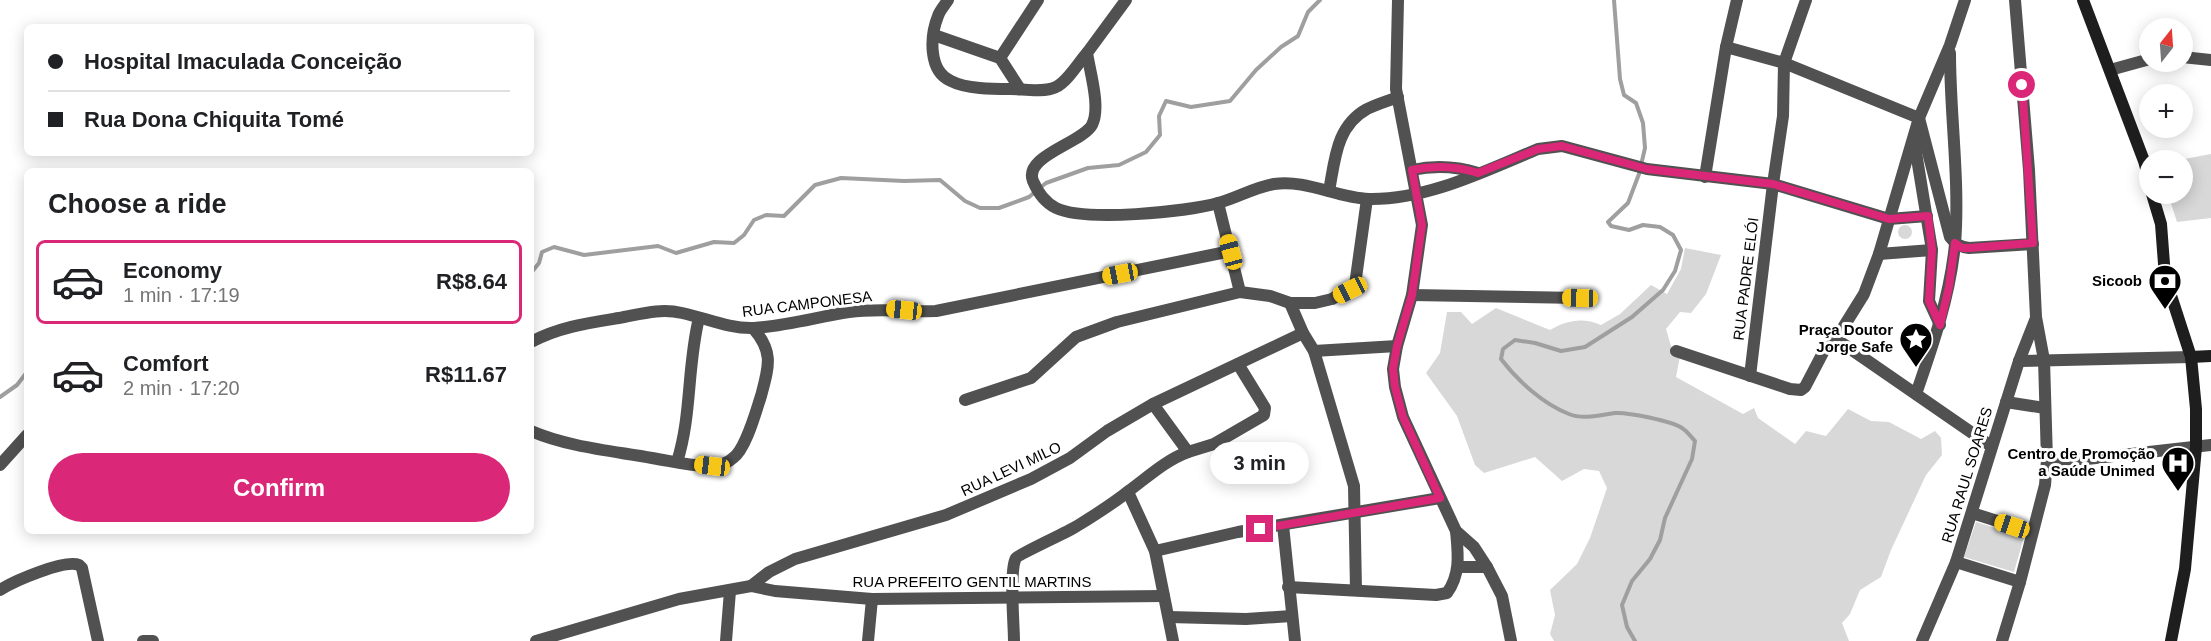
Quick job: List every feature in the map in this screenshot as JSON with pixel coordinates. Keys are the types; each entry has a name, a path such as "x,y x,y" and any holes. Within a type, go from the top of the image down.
{"main road":[{"path":"2083,0 2140,150"},
{"path":"2155,204 2161,224 2165,277 2191,357 2196,409 2196,447 2185,569 2171,641"},
{"path":"2191,357 2211,357"}],"street":[{"path":"948,0 938,15 934,35 933,54 938,72 951,82 987,88 1020,89 1056,87 1087,53 1126,0"},
{"path":"1000,58 1038,0"},
{"path":"1398,0 1398,96 1422,225 1412,295 1397,346 1393,369 1395,387 1403,417 1456,531 1474,547 1502,596 1511,641"},
{"path":"1705,177 1726,47 1737,0"},
{"name":"RUA PADRE ELÓI","path":"1750,376 1783,116 1784,63 1806,0"},
{"path":"1676,351 1790,389 1801,390 1805,387 1827,345 1836,339 1864,294 1879,254 1919,118 1950,45 1965,0"},
{"path":"2001,641 2020,582 2045,485 2047,460 2044,360 2036,317 2030,170 2015,0"},
{"path":"934,35 1000,58 1020,89"},
{"path":"1916,394 1940,325 1949,287 1955,243 1950,45"},
{"path":"1726,47 1784,63 1919,118 1950,237 1955,243 1962,248 2033,243"},
{"path":"1087,53 1095,100 1095,117 1085,133 1037,163 1032,178 1040,195 1058,209 1085,215 1179,210 1218,203 1274,184 1292,184 1367,199 1417,193 1478,173 1538,149 1562,146 1647,169 1773,184 1889,219 1928,216"},
{"path":"2193,58 2211,60"},
{"path":"2110,69 2139,62"},
{"path":"1329,191 1338,145 1344,130 1367,109 1398,96"},
{"path":"1913,138 1932,250 1929,301 1940,325"},
{"path":"1412,170 1429,166 1463,168 1478,173"},
{"path":"965,400 1031,378 1064,346 1089,331 1177,305 1240,292 1270,296 1290,303 1315,303 1332,299 1355,285 1367,199"},
{"path":"1218,203 1240,292"},
{"path":"1879,254 1932,250"},
{"name":"RUA CAMPONESA","path":"534,341 568,326 649,311 664,310 738,328 782,325 850,312 892,309 936,312 1231,252"},
{"path":"1412,295 1580,298"},
{"path":"1290,303 1314,351 1354,486 1356,589"},
{"name":"RUA RAUL SOARES","path":"1922,641 1956,562 1991,446 2036,317"},
{"path":"677,462 686,428 692,349 699,318"},
{"path":"534,432 569,442 677,462 712,466 726,463 735,458 741,450 756,412 769,362 768,349 753,328"},
{"name":"RUA LEVI MILO","path":"751,586 769,572 795,559 946,515 1031,479 1070,458 1107,431 1154,404 1303,333"},
{"path":"1836,339 1991,446"},
{"path":"1314,351 1397,346"},
{"path":"2019,361 2191,357"},
{"path":"1014,641 1014,566 1016,559 1022,553 1079,525 1167,462 1188,452 1214,444 1264,415 1265,408 1238,364"},
{"path":"2006,402 2045,408"},
{"path":"1154,404 1188,452"},
{"path":"0,465 24,438"},
{"path":"2047,460 2087,459 2211,445"},
{"path":"1128,492 1155,550 1173,641"},
{"path":"1155,550 1355,511 1440,498"},
{"path":"1972,513 2032,532"},
{"path":"1283,525 1295,641"},
{"path":"1288,587 1436,595 1447,593 1455,583 1458,567 1456,531"},
{"path":"1956,562 2020,582"},
{"path":"0,590 20,580 70,563 79,565 82,568 98,641"},
{"path":"1458,567 1487,567"},
{"name":"RUA PREFEITO GENTIL MARTINS","path":"536,641 679,599 751,586 775,591 872,599 1164,596"},
{"path":"726,641 730,591"},
{"path":"868,641 872,599"},
{"path":"1170,617 1246,619 1291,615"},
{"path":"143,641 153,641"}],"shaded area":[{"path":"2211,154 2211,218 2177,222 2171,204 2193,204 2193,157"},
{"path":"1905,225 1910,227 1912,232 1910,237 1905,239 1900,237 1898,232 1900,227"},
{"path":"1685,248 1721,255 1706,294 1691,313 1680,312 1666,329 1673,353 1680,356 1676,377 1743,414 1754,408 1758,418 1795,444 1806,431 1826,436 1848,409 1871,421 1889,422 1921,439 1935,431 1941,438 1942,455 1926,475 1881,577 1860,590 1850,614 1842,623 1849,641 1554,641 1550,634 1555,615 1550,590 1577,564 1590,538 1607,488 1599,471 1584,469 1562,481 1535,457 1484,473 1475,465 1457,416 1426,373 1440,353 1447,312 1461,312 1472,324 1496,308 1550,330 1575,321 1588,321 1601,325 1620,314 1651,285 1667,294 1681,269"},
{"path":"1976,522 2024,537 2014,572 1964,557"}],"waterway":[{"path":"534,269 539,263 542,252 554,247 584,255 658,246 676,253 714,242 734,243 744,235 754,220 766,215 784,216 815,185 841,178 940,180 965,201 980,208 999,208 1029,197 1046,183 1088,168 1119,165 1146,152 1160,135 1159,116 1166,101 1191,107 1230,101 1256,70 1281,47 1298,36 1308,12 1320,0"},
{"path":"1614,0 1620,79 1624,95 1636,103 1643,123 1645,148 1639,174 1628,203 1608,222 1611,226 1629,230 1643,225 1660,227 1673,235 1681,250 1675,271 1663,290 1632,317 1585,347 1561,351 1515,340 1503,349 1501,359 1532,391 1559,410 1574,416 1621,413 1649,418 1677,425 1695,441 1692,459 1665,518 1660,540 1650,559 1632,581 1622,605 1627,627 1635,641"},
{"path":"0,397 17,385 24,376"}],"place":[{"name":"Sicoob","path":"2165,310"},
{"name":"Praça Doutor Jorge Safe","path":"1916,368"},
{"name":"Centro de Promoção a Saúde Unimed","path":"2178,492"}],"route":[{"path":"1260,529 1440,498 1403,417 1393,369 1397,346 1412,295 1422,225 1412,170 1429,166 1463,168 1478,173 1538,149 1562,146 1647,169 1773,184 1889,219 1928,216 1932,250 1929,301 1940,325 1949,287 1955,243 1962,248 1969,248 2033,243 2030,170 2022,85"}]}
